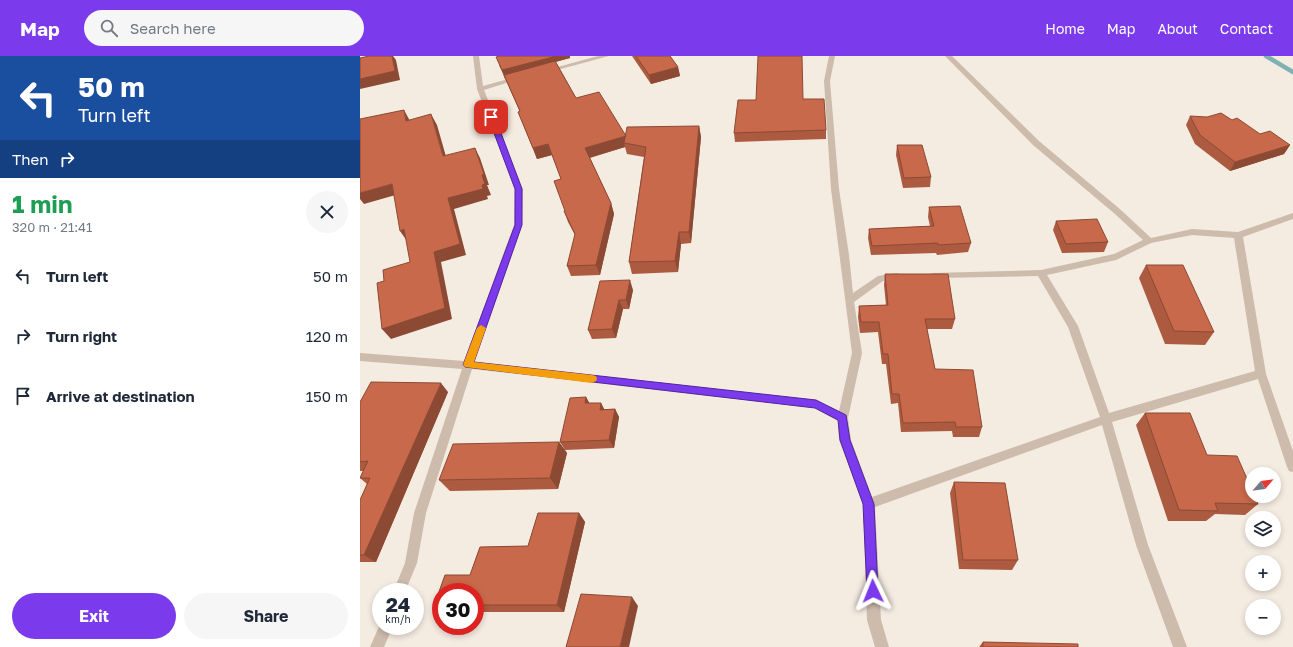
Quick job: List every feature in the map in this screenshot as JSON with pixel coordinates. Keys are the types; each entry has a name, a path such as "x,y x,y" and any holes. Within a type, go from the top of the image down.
{"street":[{"path":"403,583 411,564 420,513 468,365 518,225 519,189 480,88 476,56"},
{"path":"539,73 606,56"},
{"path":"832,56 827,81 835,189 849,301 858,353 843,418 845,440 869,504 874,620 882,647"},
{"path":"948,56 1036,143 1118,212 1149,241"},
{"path":"480,88 525,77"},
{"path":"922,275 1041,273 1116,257 1149,241 1192,232 1238,236 1293,216"},
{"path":"1238,236 1261,374 1293,467"},
{"path":"1041,273 1073,326 1106,419 1142,545 1180,647"},
{"path":"849,301 881,278 907,275"},
{"path":"360,357 468,365 816,404 843,418"},
{"path":"869,504 1106,419 1261,374"},
{"path":"377,647 382,635"}],"building":[{"path":"369,56 392,56 395,71 360,79 360,58"},
{"path":"636,56 670,56 678,67 649,75"},
{"path":"758,56 802,56 803,99 824,99 826,130 734,133 738,100 756,100"},
{"path":"496,57 553,57 502,70"},
{"path":"555,61 576,98 599,92 626,136 585,148 611,203 596,265 567,266 575,234 564,211 554,181 561,179 548,144 533,148 518,112 520,111 504,75"},
{"path":"404,110 406,121 431,114 443,156 475,148 484,174 482,175 485,184 482,185 483,189 448,198 460,244 434,252 445,308 382,329 377,283 384,281 383,270 410,262 404,229 400,231 392,184 360,193 360,119"},
{"path":"1221,113 1232,120 1237,118 1260,134 1270,131 1290,145 1235,162 1200,135 1190,116 1207,117"},
{"path":"699,126 689,232 679,232 675,261 629,262 646,147 624,143 627,127"},
{"path":"897,145 922,145 931,177 904,178"},
{"path":"960,206 971,243 872,246 869,229 934,226 929,207"},
{"path":"1097,219 1108,242 1066,244 1056,221"},
{"path":"1146,265 1183,265 1214,332 1174,331"},
{"path":"885,274 948,274 955,319 925,319 935,369 973,370 982,427 956,427 955,422 903,423 899,394 892,394 888,354 883,354 879,322 861,322 859,306 888,305"},
{"path":"630,280 626,300 619,300 612,329 588,330 600,281"},
{"path":"371,382 441,383 364,555 360,555 360,500 370,478 360,478 368,461 360,462 360,402"},
{"path":"586,397 585,403 601,403 600,410 615,409 609,440 560,442 570,398"},
{"path":"1145,413 1190,413 1207,455 1237,456 1245,474 1245,503 1258,504 1215,503 1218,511 1179,510"},
{"path":"559,442 550,478 439,480 453,444"},
{"path":"954,482 1005,483 1018,560 963,560"},
{"path":"538,513 579,513 557,605 484,605 484,583 442,583 445,575 470,575 480,547 528,546"},
{"path":"581,594 632,597 620,647 566,647"},
{"path":"983,642 1078,644 1078,647 983,647"}],"waterway":[{"path":"1266,56 1293,72"}],"slow traffic":[{"path":"481,328 468,365 592,379"}],"route":[{"path":"491,117 519,189 518,225 468,365 816,404 843,418 845,440 869,504 873,591"}]}
